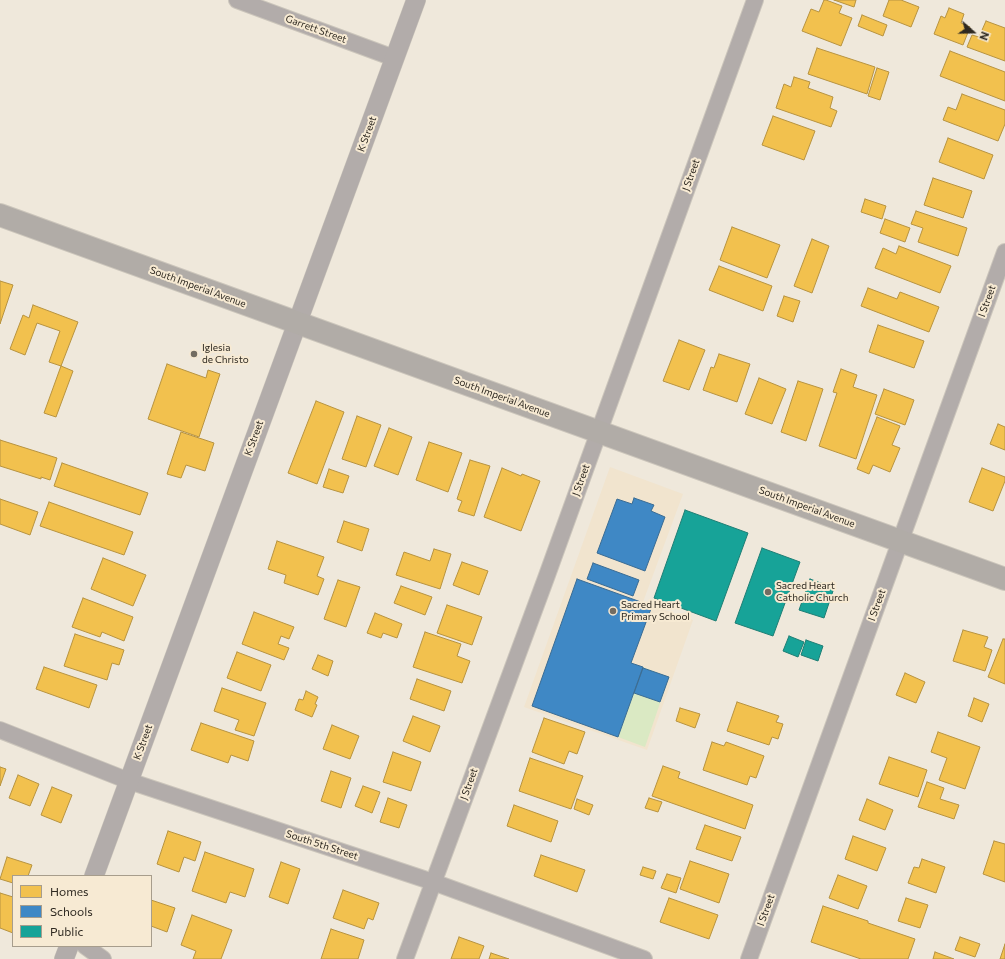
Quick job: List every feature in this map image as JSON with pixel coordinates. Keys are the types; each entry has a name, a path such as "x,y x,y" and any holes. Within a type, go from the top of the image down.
{"main road":[{"name":"South Imperial Avenue","path":"0,215 1005,579"}],"street":[{"name":"Garrett Street","path":"237,0 394,58"},
{"name":"K Street","path":"94,875 416,0"},
{"name":"J Street","path":"405,959 544,585 755,0"},
{"name":"I Street","path":"749,959 1005,252"},
{"name":"South 5th Street","path":"0,730 129,781 433,882 644,959"},
{"path":"64,959 68,947"},
{"path":"86,947 103,959"}],"shaded area":[{"name":"Sacred Heart Primary School","path":"610,467 683,494 643,602 693,620 647,750 524,707"}],"green space":[{"path":"643,667 669,677 645,747 618,737"}],"building: Homes":[{"path":"824,0 842,6 839,13 852,18 841,46 802,31 811,9 819,12"},
{"path":"834,0 856,0 854,7"},
{"path":"889,0 901,0 919,7 911,27 883,16"},
{"path":"949,8 964,14 961,23 970,27 963,45 934,34 941,16 945,18"},
{"path":"862,15 887,25 883,36 858,26"},
{"path":"986,21 1005,28 1005,61 967,47 972,35 979,37"},
{"path":"817,48 875,67 867,94 808,74"},
{"path":"950,51 1005,72 1005,101 940,76"},
{"path":"877,68 889,72 880,100 868,96"},
{"path":"794,77 810,82 808,88 833,97 830,108 837,111 831,127 776,108 784,84 791,87"},
{"path":"962,94 1005,110 1005,124 998,141 943,120 948,107 956,110"},
{"path":"773,116 815,131 804,160 762,145"},
{"path":"948,138 993,155 984,179 939,162"},
{"path":"933,178 972,191 963,218 924,205"},
{"path":"865,199 886,206 882,219 861,212"},
{"path":"916,211 967,228 958,256 918,242 923,228 911,224"},
{"path":"885,219 910,228 905,242 880,233"},
{"path":"732,227 780,245 767,278 720,260"},
{"path":"812,239 829,246 812,293 794,286"},
{"path":"899,246 951,266 940,293 875,268 883,248 896,254"},
{"path":"719,266 772,286 763,311 709,290"},
{"path":"0,281 13,285 0,324"},
{"path":"868,288 897,299 900,292 939,307 929,332 861,306"},
{"path":"784,296 800,301 793,322 777,316"},
{"path":"33,305 78,322 61,366 49,362 60,331 37,323 25,355 10,349 23,315 29,318"},
{"path":"878,325 924,341 914,368 869,352"},
{"path":"679,340 705,350 689,390 663,381"},
{"path":"719,354 750,364 737,402 703,390 711,367 714,368"},
{"path":"167,364 206,378 208,370 220,374 199,437 148,419"},
{"path":"61,366 73,371 56,417 44,413"},
{"path":"841,369 857,375 853,387 877,395 856,459 819,446 837,393 833,392"},
{"path":"759,378 786,389 772,424 745,414"},
{"path":"798,381 823,389 806,441 781,432"},
{"path":"884,389 914,400 905,425 875,414"},
{"path":"316,401 344,412 317,484 288,473"},
{"path":"357,416 381,425 366,467 342,459"},
{"path":"877,417 900,426 892,445 900,448 890,472 873,465 869,474 857,469"},
{"path":"998,424 1005,427 1005,450 990,444"},
{"path":"389,428 412,437 398,475 374,466"},
{"path":"181,432 214,443 205,471 186,465 181,478 167,474"},
{"path":"0,440 57,458 50,480 41,477 41,479 0,466"},
{"path":"429,442 462,453 448,492 416,480"},
{"path":"470,460 490,466 474,516 458,511 462,501 457,499"},
{"path":"62,463 148,493 140,515 54,486"},
{"path":"502,468 521,476 522,474 540,481 521,531 484,517"},
{"path":"982,468 1005,477 1005,481 993,511 969,502"},
{"path":"329,469 349,476 343,493 323,487"},
{"path":"0,499 38,512 30,535 0,524"},
{"path":"49,502 133,532 124,555 40,526"},
{"path":"344,521 369,529 362,551 337,542"},
{"path":"277,541 324,557 317,576 324,579 318,595 284,583 286,575 268,569"},
{"path":"434,549 451,554 440,589 396,575 404,552 430,561"},
{"path":"103,558 146,575 133,606 91,589"},
{"path":"462,562 488,571 479,595 453,585"},
{"path":"338,580 360,587 346,627 324,619"},
{"path":"401,586 432,597 425,615 394,603"},
{"path":"83,598 133,617 124,641 102,632 100,637 72,627"},
{"path":"447,605 482,617 472,645 437,633"},
{"path":"254,612 294,627 289,639 281,636 278,644 289,648 284,660 242,644"},
{"path":"375,613 402,624 397,638 383,633 381,638 367,633"},
{"path":"963,630 988,637 984,647 992,650 985,671 953,661"},
{"path":"425,632 461,644 457,656 470,661 462,683 413,667"},
{"path":"75,634 124,650 119,665 112,663 107,680 64,666"},
{"path":"1003,639 1005,639 1005,684 988,677"},
{"path":"237,652 271,665 261,691 227,678"},
{"path":"318,655 333,661 328,676 312,669"},
{"path":"44,667 97,685 89,708 36,689"},
{"path":"905,673 925,682 916,703 896,695"},
{"path":"417,679 451,691 444,711 410,699"},
{"path":"222,688 266,703 254,736 235,730 239,720 214,711"},
{"path":"306,691 318,697 315,704 317,705 312,717 295,710 299,699 303,700"},
{"path":"974,698 989,704 982,722 968,716"},
{"path":"737,702 779,716 776,722 783,724 778,739 772,737 769,745 727,731"},
{"path":"680,708 700,714 695,728 676,721"},
{"path":"413,716 440,726 430,752 403,741"},
{"path":"544,718 585,732 577,754 569,751 564,764 532,752"},
{"path":"201,723 254,741 248,761 231,755 228,763 191,750"},
{"path":"332,725 359,736 350,759 323,749"},
{"path":"938,732 980,747 965,789 939,780 947,758 931,752"},
{"path":"712,742 724,746 726,742 764,756 756,778 750,776 747,785 703,770"},
{"path":"393,752 421,762 411,791 383,782"},
{"path":"889,757 927,770 918,797 879,784"},
{"path":"530,758 583,776 571,809 519,791"},
{"path":"663,766 680,772 678,778 753,805 745,829 652,796"},
{"path":"0,767 6,769 0,786"},
{"path":"331,771 351,778 341,808 321,801"},
{"path":"18,775 39,784 30,806 9,798"},
{"path":"927,782 944,788 940,799 959,805 954,819 918,807"},
{"path":"363,786 380,792 372,813 355,806"},
{"path":"52,787 72,795 61,823 41,815"},
{"path":"388,798 407,805 399,828 380,822"},
{"path":"649,798 662,802 658,812 645,808"},
{"path":"577,799 593,805 589,815 574,809"},
{"path":"867,799 893,810 885,830 859,820"},
{"path":"514,805 558,821 551,842 507,826"},
{"path":"705,825 741,837 732,861 696,849"},
{"path":"168,831 201,842 195,861 184,857 179,872 157,864"},
{"path":"853,836 886,848 877,871 845,859"},
{"path":"994,841 1005,844 1005,882 983,874"},
{"path":"205,852 254,869 245,897 230,892 226,903 192,891"},
{"path":"541,855 585,870 577,892 534,876"},
{"path":"7,857 32,865 28,875 12,875 12,883 0,879"},
{"path":"922,859 945,867 936,893 908,883 914,867 919,868"},
{"path":"690,861 729,874 719,903 680,889"},
{"path":"281,862 300,869 288,904 269,897"},
{"path":"643,867 656,871 653,879 640,875"},
{"path":"667,874 681,878 676,893 661,888"},
{"path":"838,875 867,886 858,909 829,898"},
{"path":"343,890 379,903 373,920 368,918 364,929 333,918"},
{"path":"0,893 12,897 12,933 0,928"},
{"path":"669,898 718,915 709,939 660,922"},
{"path":"906,898 928,905 920,928 898,921"},
{"path":"152,900 175,908 167,932 152,926"},
{"path":"823,906 915,939 908,959 861,959 811,942"},
{"path":"192,915 232,930 221,959 193,959 196,951 181,945"},
{"path":"331,929 364,940 358,959 321,959"},
{"path":"459,937 484,946 479,959 451,959"},
{"path":"960,937 980,944 975,957 955,950"},
{"path":"1005,944 1005,959 1000,959"},
{"path":"935,952 954,959 933,959"},
{"path":"491,953 509,959 489,959"}],"building: Schools":[{"path":"634,498 654,505 651,511 665,517 645,571 597,553 617,499 632,504"},
{"path":"593,563 639,580 633,596 587,579"},
{"path":"577,579 652,606 631,663 643,667 618,737 532,706"},
{"path":"643,668 669,677 660,702 634,693"}],"building: Public":[{"path":"685,510 748,533 716,621 654,598"},
{"name":"Sacred Heart Catholic Church","path":"762,548 800,562 773,636 735,623"},
{"path":"810,579 834,588 824,618 799,610"},
{"path":"789,636 804,642 798,657 783,651"},
{"path":"806,640 823,646 818,661 801,655"}],"place":[{"name":"Iglesia de Christo","path":"194,354"},
{"name":"Sacred Heart Catholic Church","path":"768,592"},
{"name":"Sacred Heart Primary School","path":"613,611"}]}
